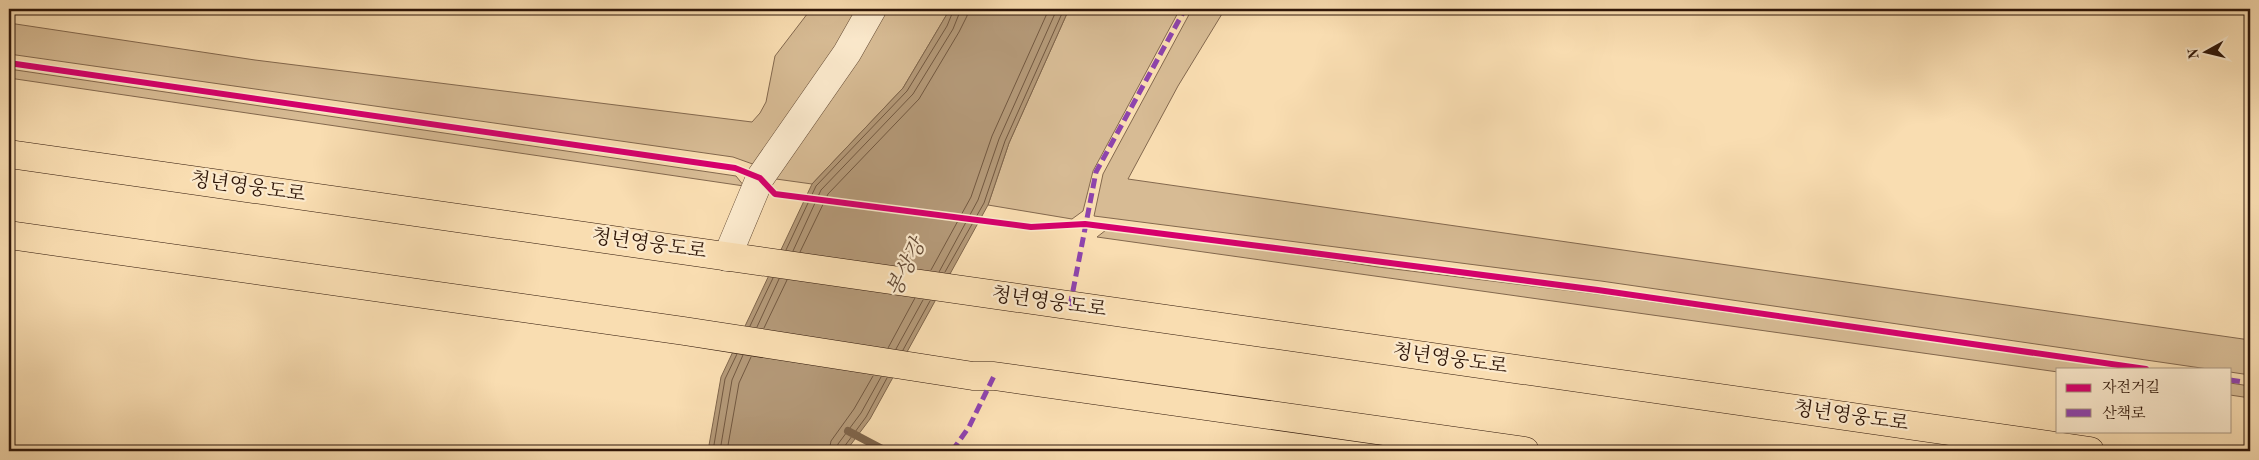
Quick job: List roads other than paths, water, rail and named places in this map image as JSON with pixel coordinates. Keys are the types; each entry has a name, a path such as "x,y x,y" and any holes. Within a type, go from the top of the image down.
{"highway":[{"name":"청년영웅도로","path":"9,154 2090,451"},
{"path":"9,235 684,331 973,376 994,376 1525,451"}],"street":[{"path":"727,257 760,178 846,53 872,9"}],"water":[{"name":"봉상강","path":"950,9 1069,9 1009,143 988,205 870,419 846,451 708,451 721,377 812,184 903,88"}],"waterway":[{"path":"848,431 886,451"}]}
